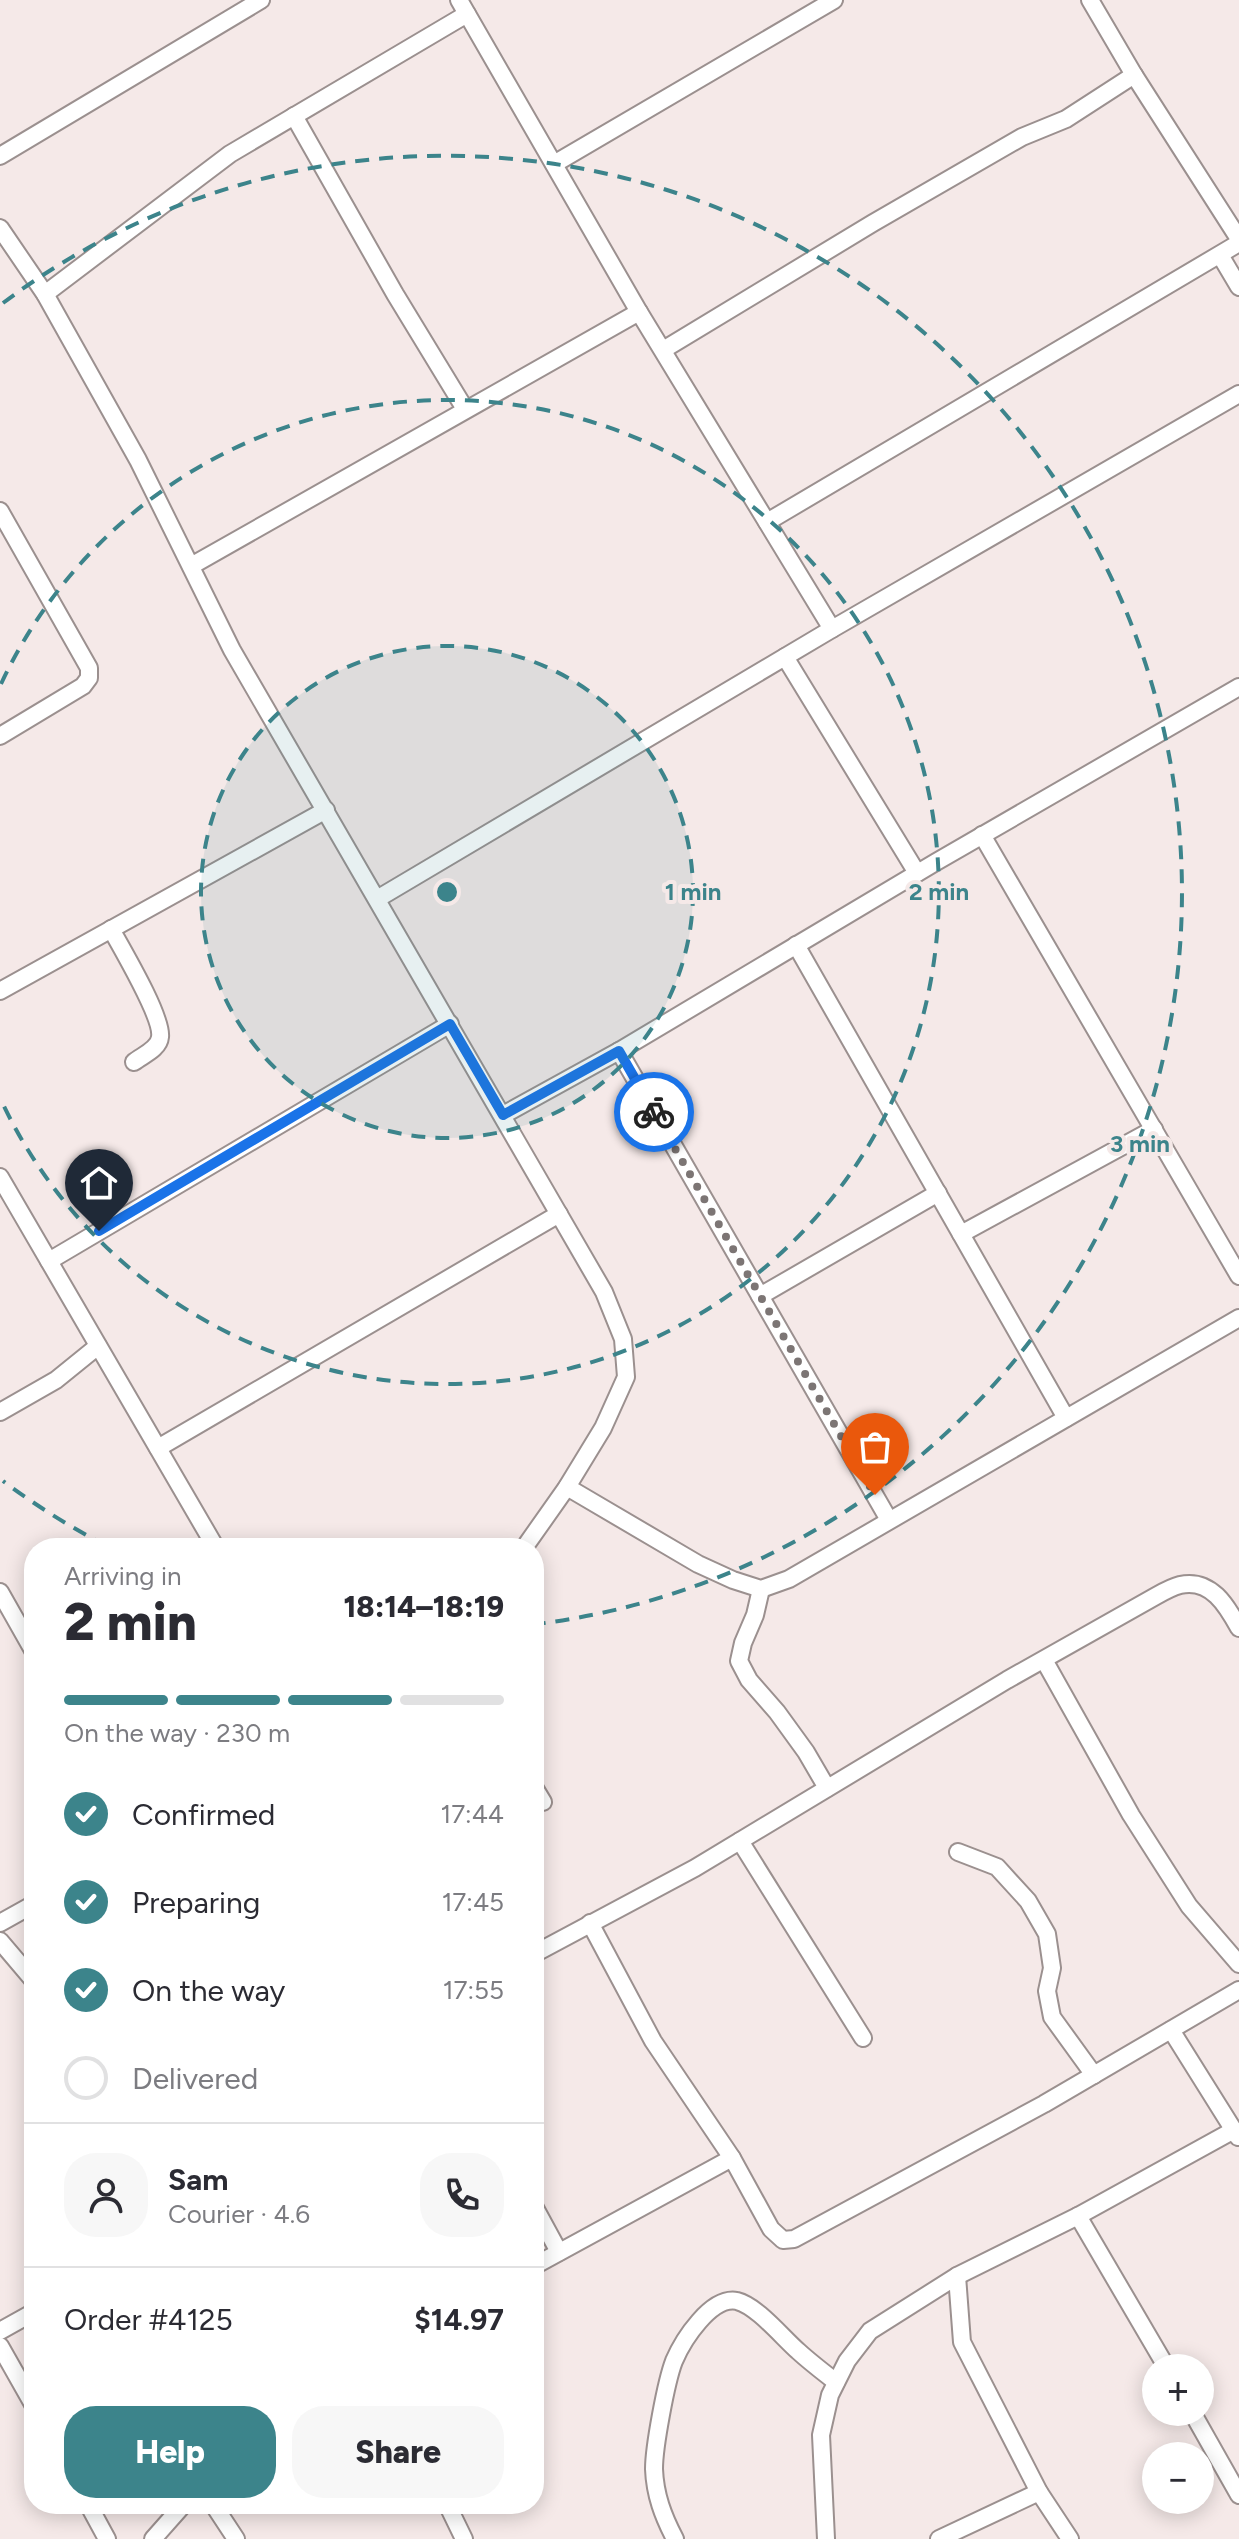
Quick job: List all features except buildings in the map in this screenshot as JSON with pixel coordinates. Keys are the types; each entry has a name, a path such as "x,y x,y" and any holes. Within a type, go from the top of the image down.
{"street":[{"path":"0,156 261,0"},
{"path":"554,164 834,0"},
{"path":"767,522 1239,241 1090,0"},
{"path":"45,294 230,154 463,7 639,312 832,629"},
{"path":"663,350 873,223 1022,137 1066,119 1134,75"},
{"path":"294,116 395,294 465,409"},
{"path":"0,228 45,294 138,460 232,650 604,1292 623,1339 626,1377 603,1428 531,1538"},
{"path":"1220,255 1239,287"},
{"path":"191,566 639,312"},
{"path":"377,899 832,629 1239,394"},
{"path":"0,511 89,668 89,678 83,686 0,736"},
{"path":"785,657 917,873"},
{"path":"503,1115 619,1051 917,873 1239,687"},
{"path":"0,991 326,810"},
{"path":"982,835 1239,1276"},
{"path":"111,929 158,1019 161,1036 156,1047 134,1062"},
{"path":"796,945 1066,1418"},
{"path":"49,1261 450,1024"},
{"path":"619,1051 889,1520"},
{"path":"961,1234 1154,1129"},
{"path":"0,1177 210,1538"},
{"path":"760,1296 938,1193"},
{"path":"0,1200 17,1206"},
{"path":"158,1448 559,1214"},
{"path":"567,1487 698,1564 761,1589 789,1579 1239,1318"},
{"path":"3,1406 56,1380 98,1346"},
{"path":"544,1948 740,1841 1044,1660 1182,1584 1207,1587 1225,1602 1239,1628"},
{"path":"761,1589 739,1661 749,1680 806,1752 827,1788"},
{"path":"0,1592 24,1634"},
{"path":"1044,1660 1131,1815 1189,1906 1239,1964"},
{"path":"740,1841 863,2038"},
{"path":"958,1852 997,1867 1028,1901 1047,1934 1052,1968 1047,1991 1052,2017 1094,2075"},
{"path":"0,1923 24,1910"},
{"path":"590,1923 653,2041 732,2158 771,2229 783,2240 794,2239 1094,2075 1239,1990"},
{"path":"0,1941 24,1969"},
{"path":"826,2539 821,2435 836,2382 847,2361 870,2331 957,2276 1238,2136 1171,2030"},
{"path":"544,2260 732,2158"},
{"path":"1078,2216 1159,2354"},
{"path":"544,2224 559,2252"},
{"path":"957,2276 962,2342 1039,2492 1070,2539"},
{"path":"675,2539 663,2516 656,2492 654,2466 674,2361 690,2333 709,2311 723,2301 746,2305 836,2382"},
{"path":"0,2331 24,2318"},
{"path":"0,2346 24,2388"},
{"path":"1200,2426 1239,2495"},
{"path":"939,2539 1039,2492"},
{"path":"94,2514 107,2539"},
{"path":"153,2539 175,2514"},
{"path":"220,2514 236,2539"},
{"path":"452,2514 464,2539"}],"way so far":[{"path":"654,1112 875,1495"}],"route":[{"path":"99,1231 450,1024 503,1115 619,1051 654,1112"}]}
